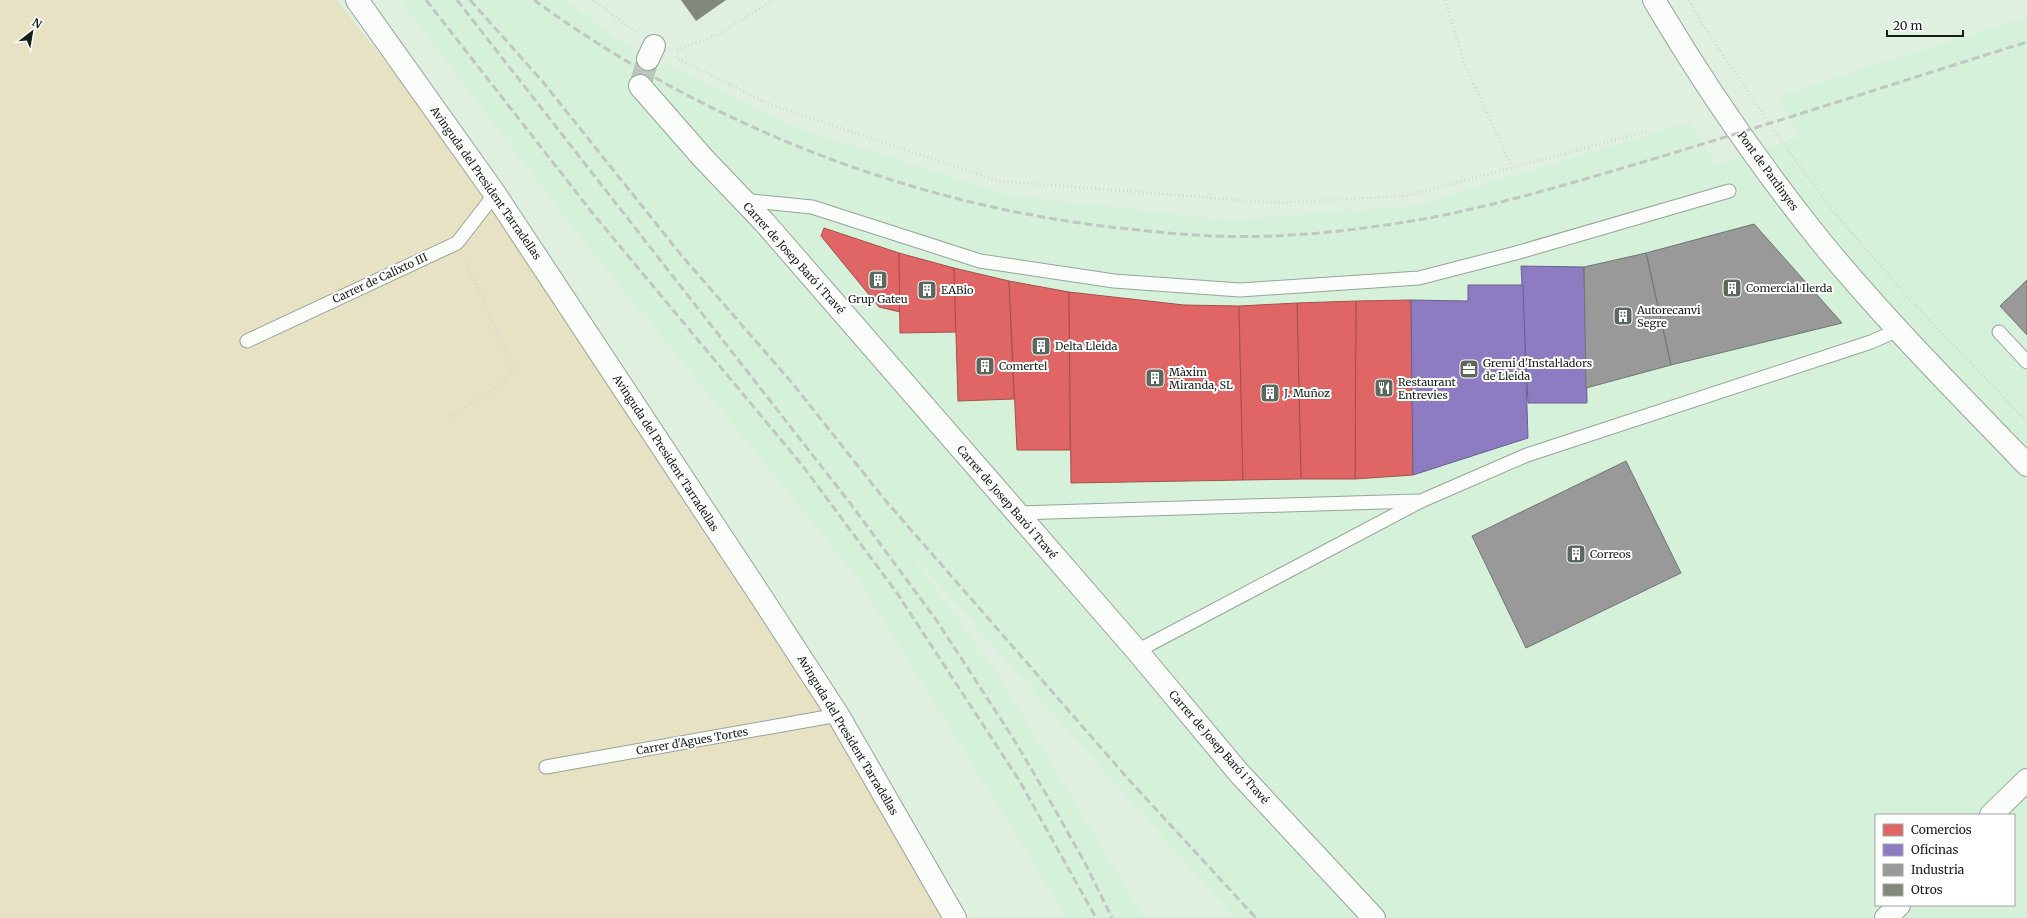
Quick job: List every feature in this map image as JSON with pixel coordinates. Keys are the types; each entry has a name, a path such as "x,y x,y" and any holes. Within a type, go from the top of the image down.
{"street":[{"name":"Avinguda del President Tarradellas","path":"357,0 495,194 838,714 955,918"},
{"name":"Pont de Pardinyes","path":"1654,0 1714,96 1764,168 1823,244 1898,330 2027,465"},
{"name":"Carrer de Josep Baró i Travé","path":"640,86 1017,513 1137,651 1239,773 1374,918"},
{"path":"1992,814 2027,780"},
{"path":"1886,918 1898,906"}],"lane":[{"path":"742,200 812,207 980,260 1114,281 1240,290 1419,278 1516,253 1729,191"},
{"name":"Carrer de Calixto III","path":"246,340 457,243 495,194"},
{"path":"1137,651 1420,501 1527,455 1870,342 1898,330"},
{"path":"1999,332 2027,362"},
{"path":"1017,513 1420,501"},
{"name":"Carrer d'Agues Tortes","path":"546,767 838,714"}],"path":[{"path":"593,0 657,53 769,104 998,181 1277,203 1406,196 1649,131"},
{"path":"657,53 720,34 773,0"},
{"path":"1445,0 1466,68 1512,167"},
{"path":"1689,0 1706,30 1788,150 1836,216 1897,285 2027,422"},
{"path":"451,416 501,384 514,370 457,243"}],"shaded area":[{"path":"0,0 337,0 424,111 528,255 837,729 942,918 0,918"},
{"path":"400,0 565,0 626,45 795,127 1008,195 1228,220 1415,206 1690,122 1716,165 1801,136 1778,96 2027,17 2027,918 1235,918 903,544 992,666 1144,918 1066,918 1061,907 856,575 576,231"}],"building: Comercios":[{"name":"Grup Gateu","path":"824,228 899,253 900,312 879,307 821,236"},
{"name":"EABio","path":"899,253 954,268 956,332 900,333"},
{"name":"Comertel","path":"954,268 1009,281 1014,399 958,401"},
{"name":"Delta Lleida","path":"1009,281 1069,292 1070,450 1017,450"},
{"name":"Màxim Miranda, SL","path":"1069,292 1184,305 1239,306 1243,480 1071,483"},
{"name":"Restaurant Entrevies","path":"1411,300 1413,475 1355,479 1356,301"},
{"path":"1356,301 1355,479 1301,479 1297,303"},
{"name":"J. Muñoz","path":"1297,303 1301,479 1243,480 1239,306"}],"building: Oficinas":[{"name":"Gremi d'Instal·ladors de Lleida","path":"1521,266 1584,267 1587,403 1528,403"},
{"name":"Gremi d'Instal·ladors de Lleida","path":"1468,285 1523,285 1528,438 1413,475 1411,300 1468,301"}],"building: Industria":[{"name":"Comercial Ilerda","path":"1754,224 1842,323 1671,365 1646,253"},
{"name":"Autorecanvi Segre","path":"1646,253 1671,365 1586,388 1584,267"},
{"path":"2027,280 2027,335 2000,306"},
{"name":"Correos","path":"1626,461 1681,573 1526,648 1472,536"}],"building: Otros":[{"path":"681,0 726,0 696,21"}],"tunnel":[{"path":"640,86 648,59"}],"railway":[{"path":"426,0 594,215 802,465 897,593 1019,780 1096,918"},
{"path":"457,0 850,503 937,621 1013,738 1049,799 1085,863 1112,918"},
{"path":"470,0 543,82 682,256 793,384 885,500 1130,781 1256,918"},
{"path":"534,0 602,46 672,87 746,124 821,156 899,182 978,204 1058,220 1189,235 1256,237 1351,230 1429,218 1510,200 1691,148 2027,42"}],"place":[{"name":"Grup Gateu","path":"878,280"},
{"name":"Comercial Ilerda","path":"1732,288"},
{"name":"EABio","path":"927,290"},
{"name":"Autorecanvi Segre","path":"1623,316"},
{"name":"Delta Lleida","path":"1041,346"},
{"name":"Comertel","path":"985,366"},
{"name":"Gremi d'Instal·ladors de Lleida","path":"1469,369"},
{"name":"Màxim Miranda, SL","path":"1155,378"},
{"name":"Restaurant Entrevies","path":"1384,388"},
{"name":"J. Muñoz","path":"1270,393"},
{"name":"Correos","path":"1576,554"}]}
